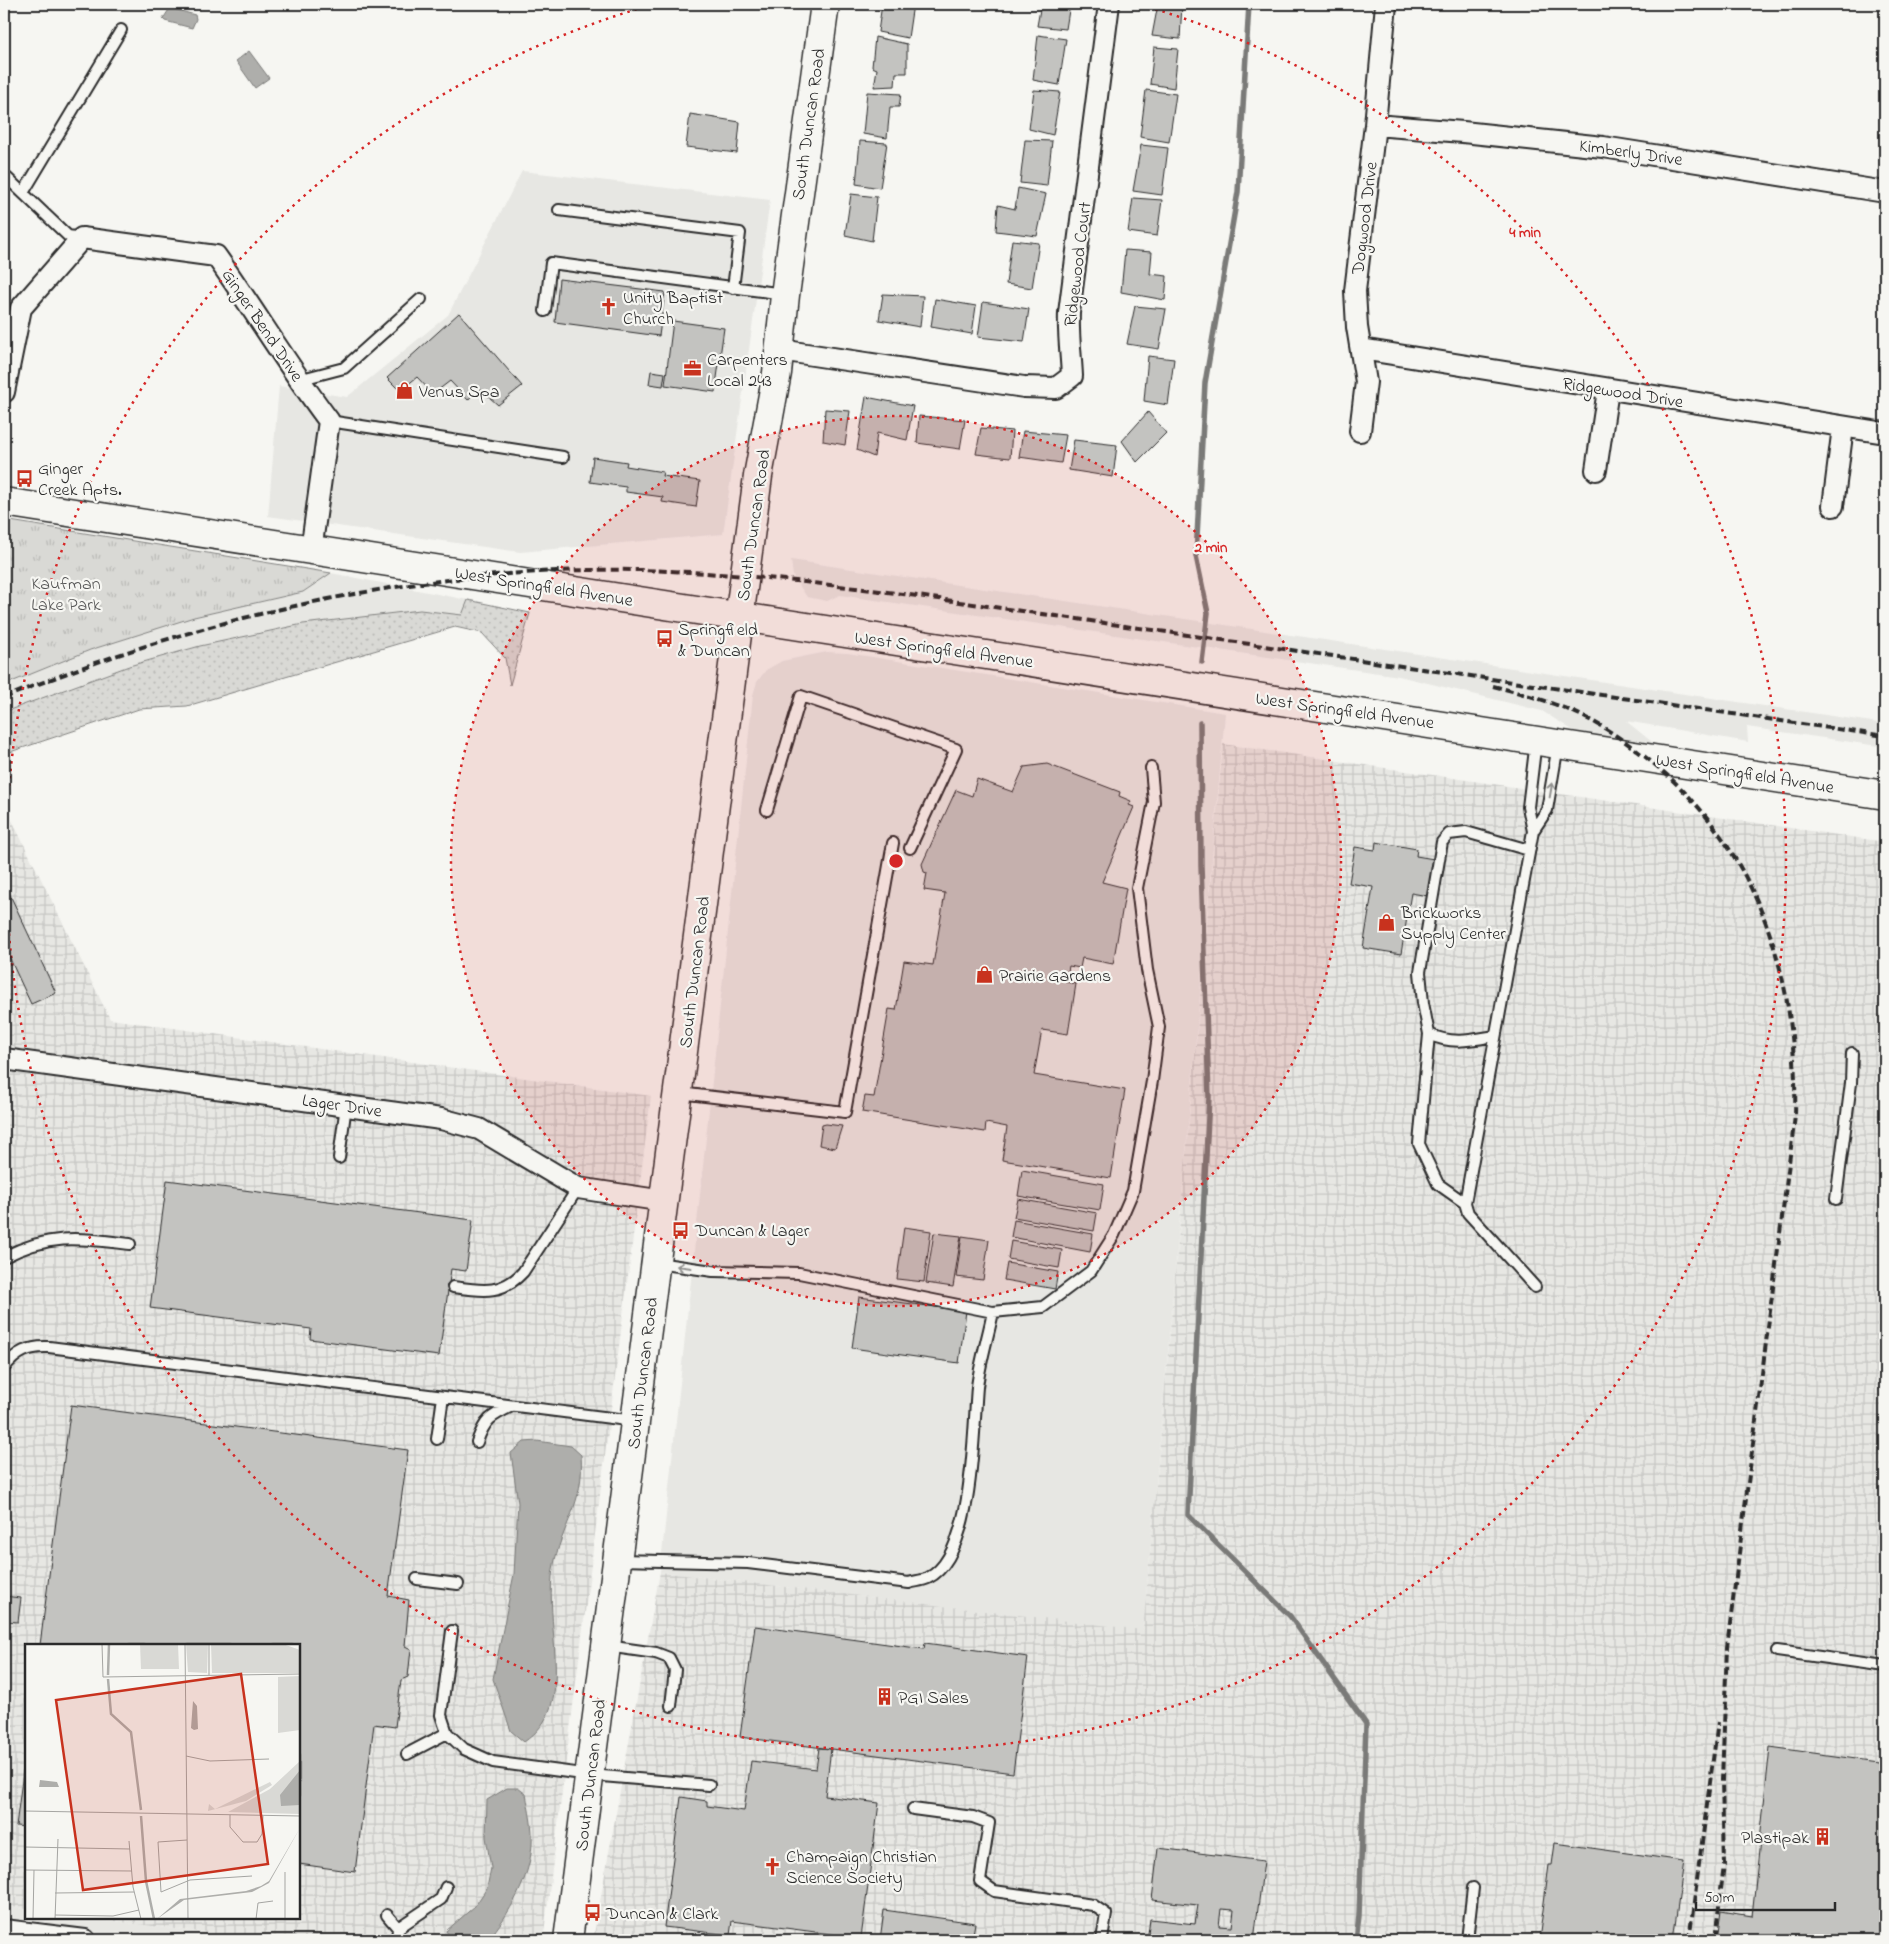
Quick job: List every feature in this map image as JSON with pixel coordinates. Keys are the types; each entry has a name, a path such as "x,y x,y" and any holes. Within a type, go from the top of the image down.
{"main road":[{"name":"South Duncan Road","path":"568,1940 739,619 758,476 780,350 785,294 825,4"},
{"name":"West Springfield Avenue","path":"4,502 310,551 490,577 739,619 1363,712 1885,795"}],"street":[{"name":"Ridgewood Court","path":"780,350 1024,387 1056,388 1072,376 1071,351 1068,345 1069,313 1109,4"},
{"name":"Dogwood Drive","path":"1360,431 1366,382 1355,312 1355,291 1375,125 1386,4"},
{"name":"Kimberly Drive","path":"1375,125 1603,147 1885,192"},
{"path":"4,392 7,360 21,308 82,238"},
{"name":"Ginger Bend Drive","path":"82,238 216,256 259,316 298,380 329,421"},
{"name":"Ridgewood Drive","path":"1361,349 1885,433"},
{"path":"1596,470 1608,390"},
{"path":"310,551 329,421"},
{"path":"1833,506 1844,427"},
{"name":"Lager Drive","path":"4,1059 441,1119 479,1129 578,1188 664,1201"},
{"path":"4,1930 85,1940"}],"lane":[{"path":"23,193 121,30"},
{"path":"4,175 68,236 82,238"},
{"path":"559,210 740,233 733,288"},
{"path":"545,311 551,264 785,294"},
{"path":"298,380 344,368 420,299"},
{"path":"329,421 563,457"},
{"path":"767,810 801,696 956,748 910,848"},
{"path":"1535,1287 1468,1214 1465,1203 1532,832 1528,807 1547,742"},
{"path":"1532,832 1547,810 1547,742"},
{"path":"656,1263 713,1271 799,1274 993,1312 1043,1307 1091,1271 1114,1235 1133,1191 1152,1081 1159,1027 1147,970 1137,888 1154,802 1151,768"},
{"path":"1465,1203 1438,1184 1419,1144 1429,1034 1420,972 1442,842 1449,834 1466,832 1529,850"},
{"path":"679,1094 846,1112 893,843"},
{"path":"1429,1034 1441,1040 1462,1042 1495,1036"},
{"path":"1836,1199 1851,1083 1852,1052"},
{"path":"339,1158 346,1105"},
{"path":"453,1287 478,1290 498,1289 513,1283 523,1272 578,1188"},
{"path":"4,1257 43,1240 77,1238 130,1244"},
{"path":"618,1560 748,1563 909,1583 928,1578 946,1562 961,1526 967,1498 978,1384 993,1312"},
{"path":"4,1368 17,1354 34,1346 49,1347 636,1421"},
{"path":"437,1439 443,1396"},
{"path":"477,1442 483,1424 494,1415 513,1405"},
{"path":"417,1579 458,1584"},
{"path":"452,1631 441,1715 447,1733 464,1749 493,1762 590,1775 709,1785"},
{"path":"606,1646 656,1652 669,1658 675,1670 671,1706"},
{"path":"1777,1651 1885,1666"},
{"path":"407,1754 447,1733"},
{"path":"914,1809 973,1817 988,1823 980,1881 994,1891 1093,1905 1106,1914 1102,1940"},
{"path":"398,1928 441,1899 446,1887"},
{"path":"1467,1940 1473,1888"},
{"path":"387,1915 398,1928 397,1940"}],"shaded area":[{"path":"170,8 195,15 196,19 192,28 165,21 163,19"},
{"path":"249,51 269,78 255,88 236,61"},
{"path":"522,171 770,200 723,534 520,552 268,516 279,386 347,397 448,315"},
{"path":"791,560 1885,724 1885,747 1747,727 1748,742 1626,721 1657,746 1574,731 1542,711 1399,676 840,595 827,601 807,597 793,576"},
{"path":"331,573 468,600 462,615 420,610 303,624 200,646 129,666 4,712 4,685 90,650 194,617 303,592"},
{"path":"827,652 847,653 1225,713 1143,1631 660,1572 753,695 757,682 766,670 782,661"},
{"path":"1223,744 1885,842 1885,1940 593,1940 660,1572 1143,1630"},
{"path":"4,804 110,1019 651,1096 543,1940 261,1940 98,1919 300,1919 300,1644 25,1644 25,1909 4,1906"},
{"path":"537,1441 571,1446 581,1455 581,1472 576,1501 561,1540 553,1569 551,1602 555,1675 551,1706 544,1722 524,1742 511,1731 493,1679 514,1574 518,1503 511,1453 524,1442"},
{"path":"507,1788 518,1788 526,1794 532,1831 532,1844 523,1883 511,1907 488,1940 452,1940 446,1931 475,1906 487,1888 491,1868 486,1837 487,1800"},
{"path":"4,1906 25,1909 25,1919 98,1919 261,1940 4,1940"}],"green space":[{"name":"Kaufman Lake Park","path":"4,520 331,573 303,592 194,617 90,650 4,685"},
{"path":"468,600 530,613 510,685 505,658 482,633 455,627 187,706 139,709 4,754 4,712 129,666 200,646 303,624 420,610 462,615"}],"building":[{"path":"882,4 913,4 908,38 878,32"},
{"path":"1041,4 1070,4 1066,29 1037,26"},
{"path":"1158,4 1182,4 1180,39 1152,36"},
{"path":"1038,35 1066,39 1059,85 1033,80"},
{"path":"875,37 907,44 907,73 896,73 895,86 874,87 877,69 872,67"},
{"path":"1154,47 1178,49 1174,88 1150,84"},
{"path":"1034,90 1060,92 1053,135 1029,129"},
{"path":"1146,90 1176,94 1169,142 1140,137"},
{"path":"867,92 901,94 899,107 890,107 887,138 863,134"},
{"path":"690,114 740,122 737,153 686,147"},
{"path":"1025,140 1052,141 1047,186 1020,183"},
{"path":"860,141 887,143 880,188 856,184"},
{"path":"1141,145 1168,148 1162,195 1133,191"},
{"path":"1018,188 1046,194 1037,236 996,231 998,205 1015,209"},
{"path":"851,194 877,197 872,241 845,235"},
{"path":"1133,198 1162,200 1157,236 1128,232"},
{"path":"1012,240 1039,243 1032,288 1006,284"},
{"path":"1125,250 1152,252 1150,274 1167,276 1165,300 1121,292"},
{"name":"Unity Baptist Church","path":"559,279 665,292 659,336 555,322"},
{"path":"883,294 923,296 920,327 879,320"},
{"path":"935,299 976,306 972,334 931,327"},
{"path":"983,302 1029,309 1024,342 978,337"},
{"path":"1135,306 1166,309 1159,349 1127,344"},
{"path":"459,313 522,386 498,405 479,388 468,400 450,381 433,394 417,377 400,391 387,378"},
{"name":"Carpenters Local 243","path":"673,321 724,328 715,392 665,385"},
{"path":"1148,356 1174,359 1168,405 1144,401"},
{"path":"651,371 665,373 663,386 649,384"},
{"path":"866,397 913,406 907,440 877,433 874,457 857,450"},
{"path":"825,409 850,411 845,445 823,441"},
{"path":"1148,412 1166,433 1137,462 1122,441"},
{"path":"919,416 965,420 960,449 917,443"},
{"path":"981,428 1012,431 1010,458 976,454"},
{"path":"1023,431 1066,435 1061,463 1019,457"},
{"path":"1074,440 1117,445 1113,477 1069,470"},
{"path":"593,457 627,462 626,466 663,472 662,476 700,481 696,507 662,502 663,497 626,492 626,487 590,482"},
{"name":"Prairie Gardens","path":"1047,764 1120,792 1119,796 1131,801 1129,805 1134,807 1102,882 1126,888 1113,964 1082,958 1080,968 1069,966 1066,982 1076,984 1068,1034 1042,1030 1034,1075 1125,1090 1111,1178 1002,1160 1007,1127 986,1123 985,1132 862,1112 865,1096 874,1097 889,1009 896,1010 904,961 933,965 945,893 924,890 927,873 924,872 922,864 956,790 972,796 977,779 1013,792 1024,767"},
{"name":"Brickworks Supply Center","path":"1376,842 1417,849 1416,856 1434,859 1428,896 1411,893 1401,954 1363,948 1373,887 1349,883 1355,847 1375,850"},
{"path":"4,882 56,993 31,1004 4,946"},
{"path":"822,1125 842,1126 835,1148 819,1145"},
{"path":"1022,1170 1104,1184 1100,1210 1018,1196"},
{"path":"167,1180 473,1220 466,1271 451,1269 439,1356 310,1339 311,1329 150,1308"},
{"path":"1018,1199 1097,1213 1094,1231 1014,1217"},
{"path":"1014,1220 1093,1234 1090,1252 1011,1237"},
{"path":"904,1227 931,1231 924,1282 897,1279"},
{"path":"934,1233 961,1236 953,1287 926,1283"},
{"path":"962,1236 989,1240 983,1280 956,1277"},
{"path":"1011,1241 1062,1250 1059,1268 1008,1259"},
{"path":"1007,1263 1058,1272 1055,1289 1004,1280"},
{"path":"859,1297 966,1311 959,1363 852,1348"},
{"path":"71,1405 408,1450 388,1596 409,1600 405,1646 411,1649 408,1677 401,1680 395,1727 374,1724 355,1872 300,1864 300,1644 40,1644"},
{"path":"4,1596 21,1598 18,1622 4,1621"},
{"name":"PGI Sales","path":"755,1626 924,1649 925,1643 1028,1657 1013,1773 740,1737"},
{"name":"Plastipak","path":"1770,1747 1885,1763 1885,1940 1717,1940 1721,1911 1752,1916"},
{"name":"Champaign Christian Science Society","path":"819,1748 831,1749 825,1796 879,1803 861,1938 732,1921 730,1935 664,1927 681,1797 707,1801 707,1806 744,1811 751,1761 816,1769"},
{"path":"25,1757 25,1827 16,1826"},
{"path":"1555,1843 1684,1861 1673,1940 1539,1940 1549,1865 1552,1865"},
{"path":"1158,1848 1264,1861 1254,1940 1147,1940 1150,1919 1195,1924 1198,1905 1152,1900","holes":["1221,1909 1234,1910 1232,1927 1219,1926"]},
{"path":"884,1910 975,1923 972,1940 880,1940"}],"waterway":[{"path":"1202,662 1208,613 1196,556 1205,383 1238,192 1249,4"},
{"path":"1200,723 1201,866 1209,1097 1188,1515 1290,1616 1366,1724 1359,1916 1356,1940"}],"railway":[{"path":"4,698 79,669 156,643 235,620 315,602 395,587 477,577 558,571 638,570 743,576 918,596 1885,736"},
{"path":"1493,686 1550,702 1590,720 1640,753 1680,788 1714,826 1741,869 1762,914 1778,962 1789,1012 1794,1064 1795,1116 1727,1647 1722,1780 1724,1864 1715,1940"},
{"path":"1689,1940 1718,1722"}],"place":[{"name":"Unity Baptist Church","path":"609,307"},
{"name":"Carpenters Local 243","path":"693,369"},
{"name":"Venus Spa","path":"405,391"},
{"name":"Ginger Creek Apts.","path":"24,478"},
{"name":"Springfield & Duncan","path":"664,639"},
{"name":"Brickworks Supply Center","path":"1387,922"},
{"name":"Prairie Gardens","path":"985,975"},
{"name":"Duncan & Lager","path":"681,1230"},
{"name":"PGI Sales","path":"884,1697"},
{"name":"Plastipak","path":"1823,1837"},
{"name":"Champaign Christian Science Society","path":"772,1866"},
{"name":"Duncan & Clark","path":"592,1913"}]}
